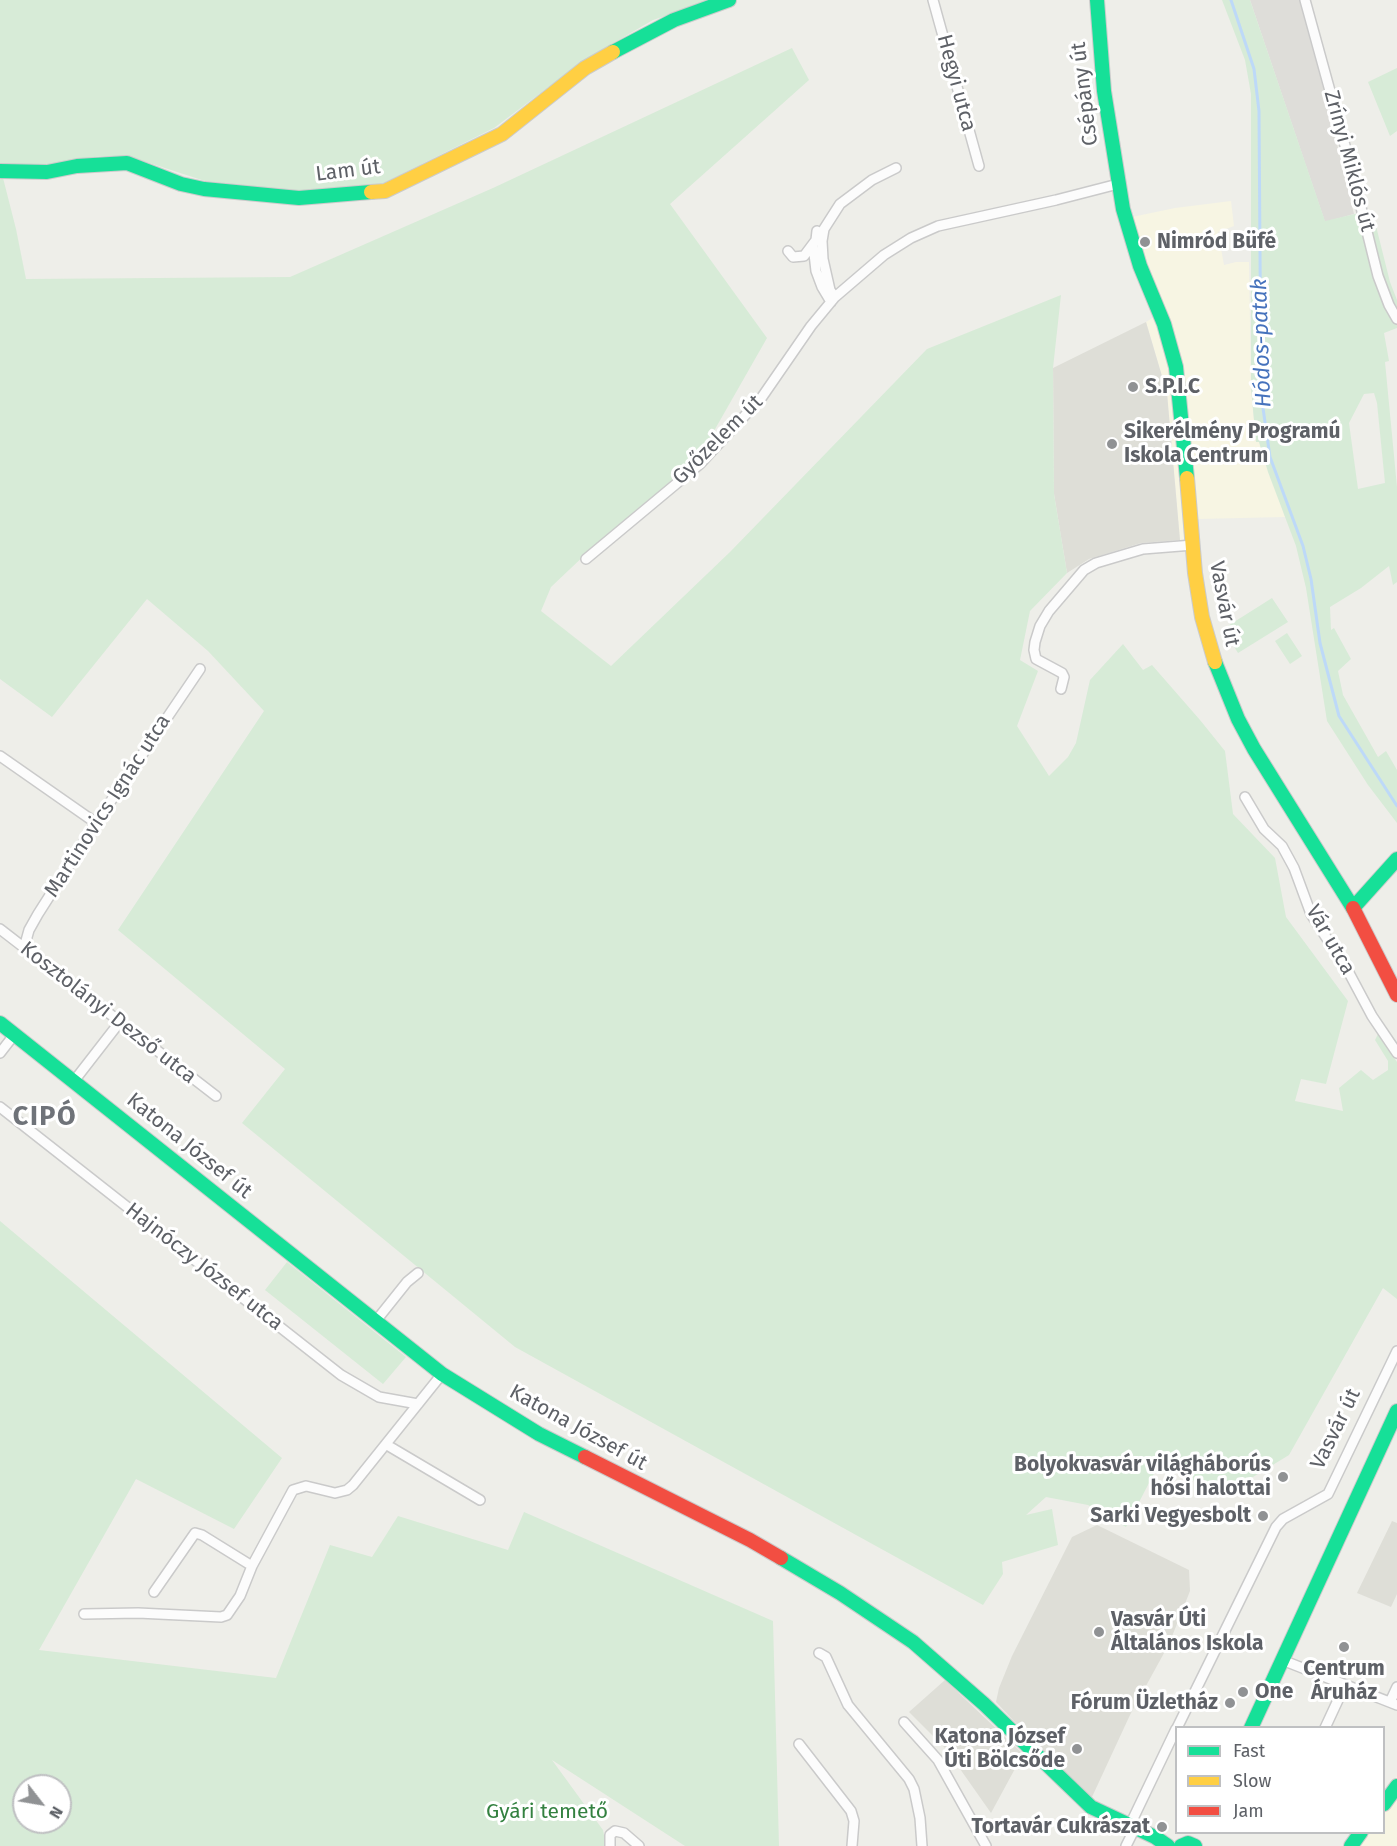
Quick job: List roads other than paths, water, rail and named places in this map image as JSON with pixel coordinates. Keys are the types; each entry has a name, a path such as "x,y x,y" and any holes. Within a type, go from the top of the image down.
{"street":[{"name":"Lam út","path":"0,171 47,172 77,166 127,163 169,180 204,189 299,198 385,191 502,134 585,68 606,56 674,20 729,0"},
{"name":"Hegyi utca","path":"933,0 979,166"},
{"name":"Csépány út","path":"1097,0 1104,91 1118,184"},
{"name":"Zrínyi Miklós út","path":"1305,0 1378,276 1397,319"},
{"path":"833,300 823,259 824,229 840,204 872,180 896,168"},
{"name":"Győzelem út","path":"586,559 700,464 745,418 811,326 833,300 878,259 910,238 928,230 998,212 1056,201 1118,184"},
{"name":"Vasvár út","path":"1118,184 1131,239 1164,324 1176,367 1192,545 1202,617 1221,681 1238,719 1265,768 1353,908 1397,995"},
{"path":"788,252 793,257 804,256 816,240 817,231"},
{"path":"813,245 816,271 822,287 833,300"},
{"path":"1061,689 1064,677 1062,673 1036,659 1034,651 1037,634 1044,618 1084,570 1096,562 1143,549 1192,545"},
{"name":"Martinovics Ignác utca","path":"24,948 29,930 38,914 200,669"},
{"path":"0,756 96,824"},
{"name":"Vár utca","path":"1245,797 1264,829 1282,846 1294,868 1311,914 1397,1053"},
{"path":"1353,908 1397,859"},
{"path":"1333,877 1351,891 1372,886"},
{"name":"Kosztolányi Dezső utca","path":"0,929 216,1096"},
{"name":"Katona József út","path":"0,1023 442,1374 539,1434 750,1540 840,1593 914,1642 984,1704 1091,1807 1155,1837 1168,1846"},
{"path":"74,1081 119,1023"},
{"path":"0,1053 14,1035"},
{"name":"Hajnóczy József utca","path":"0,1107 341,1375 378,1397 418,1404"},
{"path":"375,1322 407,1282 418,1273"},
{"name":"Vasvár út","path":"1178,1726 1274,1529 1282,1519 1328,1494 1397,1351"},
{"path":"84,1614 224,1616 229,1613 240,1596 252,1566 293,1490 306,1486 335,1493 347,1490 367,1470 442,1374"},
{"path":"1252,1726 1397,1411"},
{"path":"387,1445 480,1500"},
{"path":"154,1592 195,1533 202,1534 252,1566"},
{"path":"819,1653 826,1657 849,1705 909,1779 914,1789 920,1818 922,1846"},
{"path":"1282,1660 1393,1704 1397,1687"},
{"path":"1326,1726 1345,1685"},
{"path":"904,1722 938,1760 986,1846"},
{"name":"Vasvár út","path":"1126,1846 1132,1826 1175,1732"},
{"path":"799,1744 851,1810 854,1821 852,1846"},
{"path":"1385,1801 1397,1786"},
{"path":"610,1846 610,1835 615,1831 624,1833 639,1846"},
{"path":"1351,1846 1360,1834"},
{"path":"1155,1837 1190,1843"}],"waterway":[{"name":"Hódos-patak","path":"1231,0 1254,69 1259,111 1261,394 1270,457 1303,546 1311,579 1320,643 1339,716 1397,806"}],"place":[{"name":"Nimród Büfé","path":"1145,242"},
{"name":"S.P.I.C","path":"1133,387"},
{"name":"Sikerélmény Programú Iskola Centrum","path":"1112,444"},
{"name":"Bolyokvasvár világháborús hősi halottai","path":"1283,1477"},
{"name":"Sarki Vegyesbolt","path":"1263,1516"},
{"name":"Vasvár Úti Általános Iskola","path":"1099,1632"},
{"name":"Centrum Áruház","path":"1344,1647"},
{"name":"One","path":"1243,1692"},
{"name":"Fórum Üzletház","path":"1230,1703"},
{"name":"Katona József Úti Bölcsőde","path":"1077,1749"},
{"name":"Tortavár Cukrászat","path":"1162,1827"}],"district":[{"name":"CIPÓ","path":"45,1117"}],"park label":[{"name":"Gyári temető","path":"547,1812"}]}
